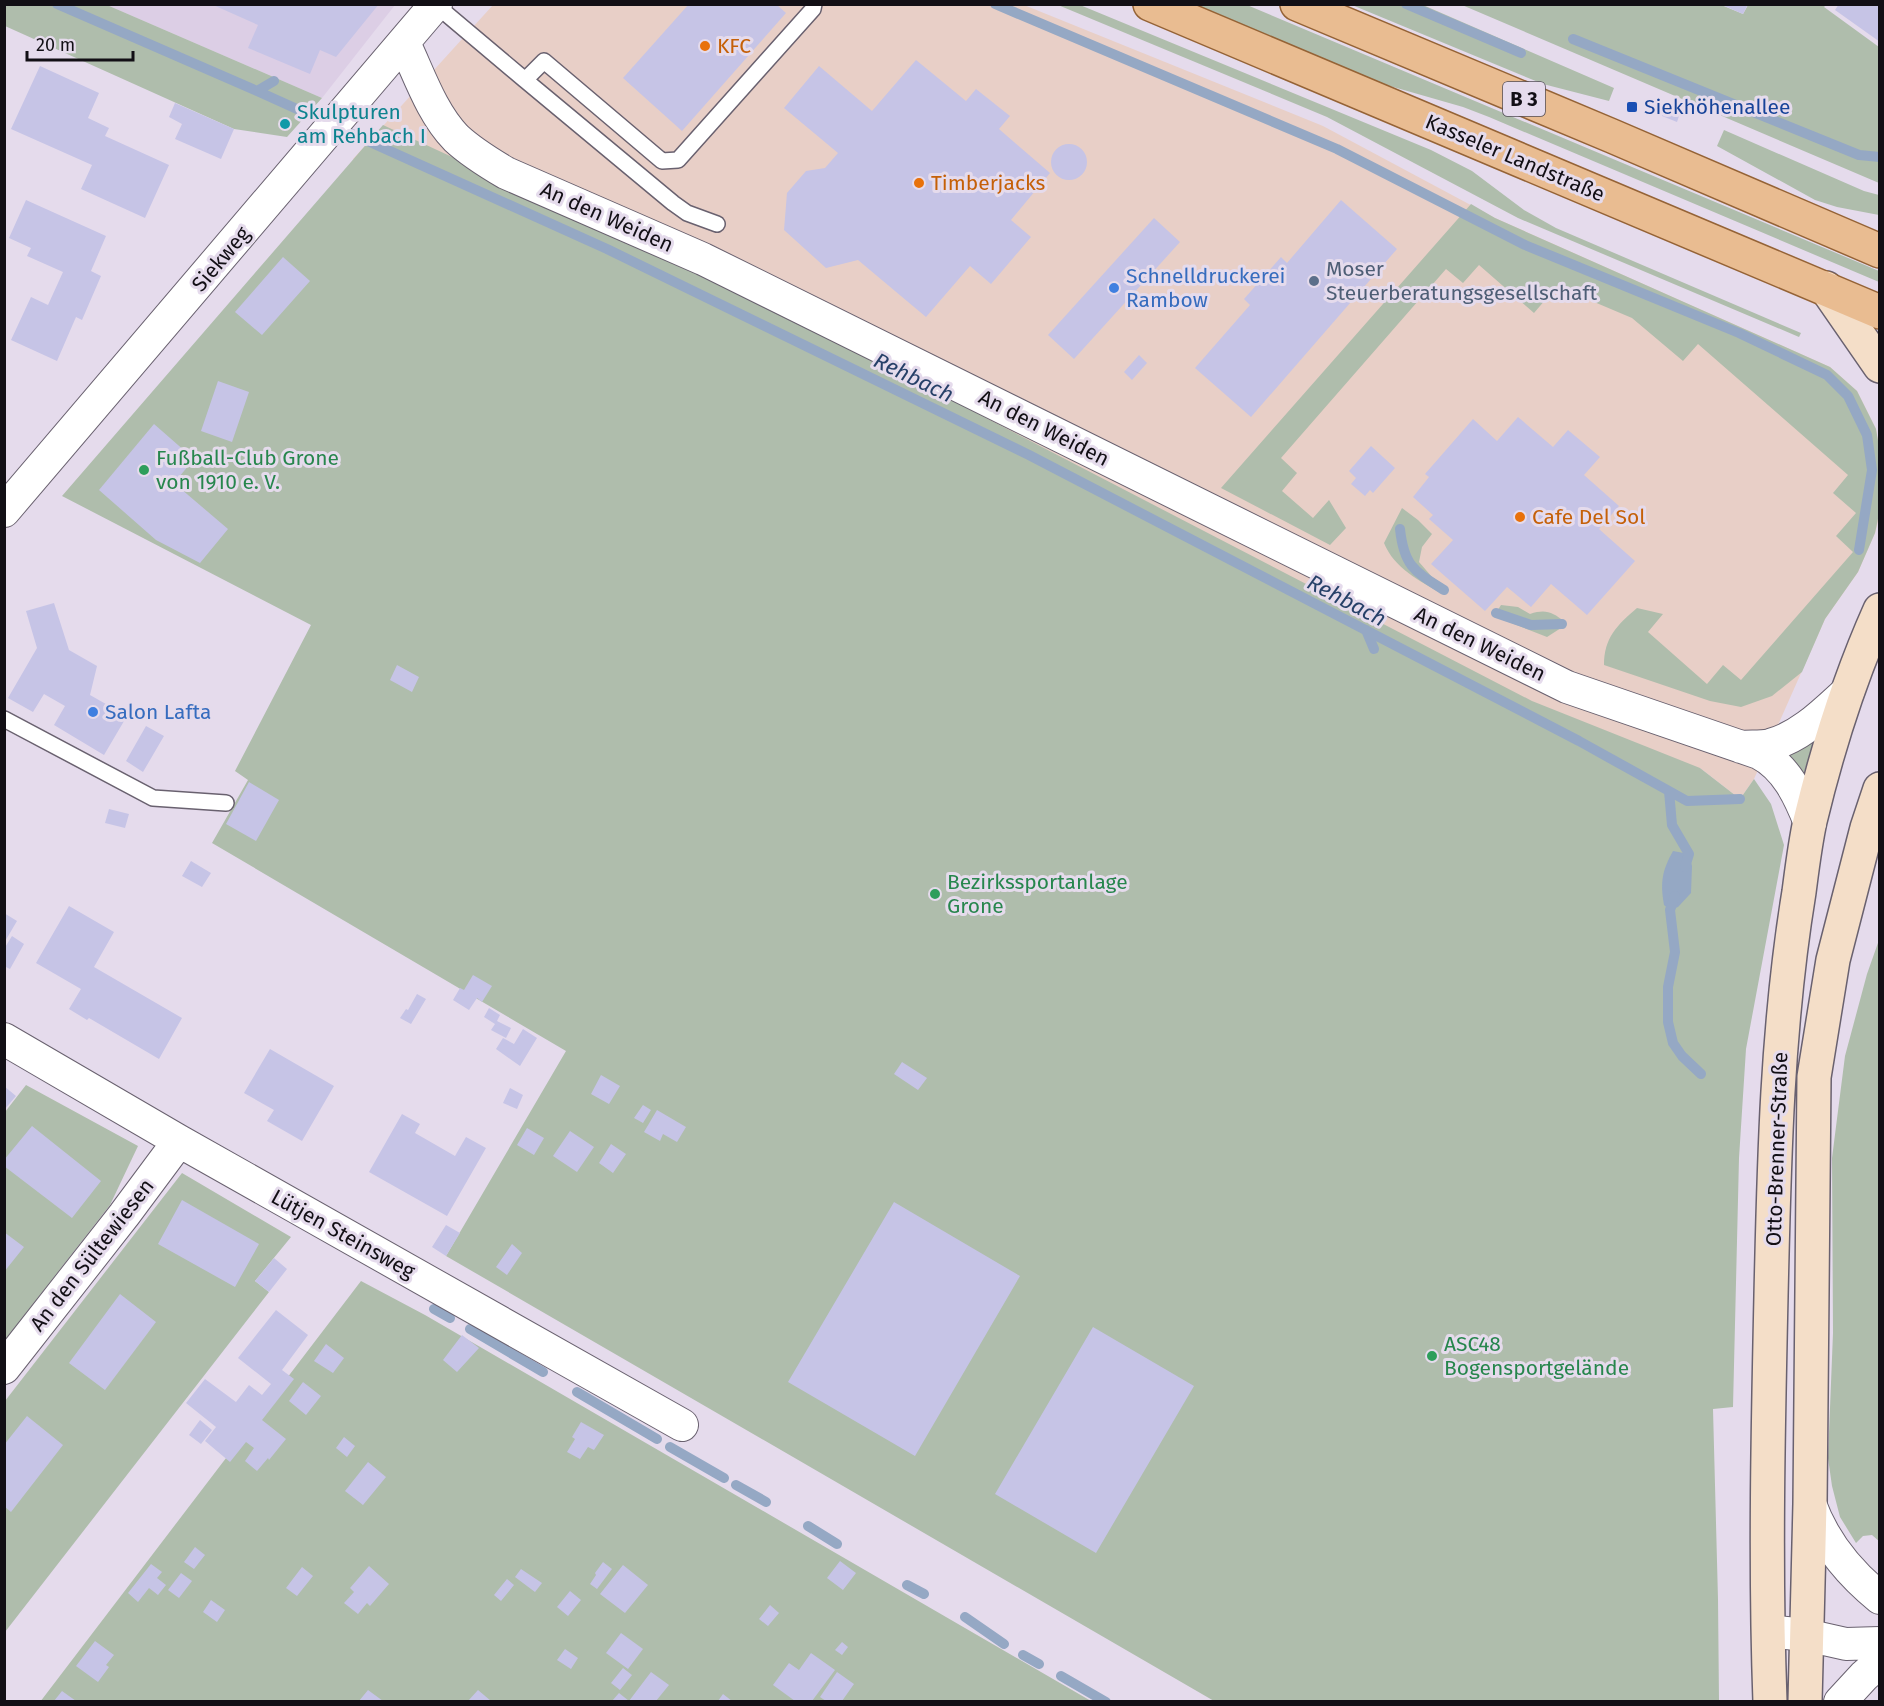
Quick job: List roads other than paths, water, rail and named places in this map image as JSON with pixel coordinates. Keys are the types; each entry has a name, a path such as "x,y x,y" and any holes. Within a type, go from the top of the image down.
{"main road":[{"name":"Kasseler Landstraße","path":"1150,4 1880,312"},
{"name":"B 3","path":"1297,4 1872,244"},
{"path":"1826,288 1880,366"},
{"name":"Otto-Brenner-Straße","path":"1770,1701 1768,1436 1775,1147 1780,1052 1791,941 1810,823 1848,691 1880,610"},
{"name":"Otto-Brenner-Straße","path":"1805,1701 1810,1504 1814,1077 1833,960 1867,828 1880,789"}],"street":[{"name":"Siekweg","path":"4,511 436,5"},
{"name":"An den Weiden","path":"404,43 439,116 456,137 478,156 506,173 703,259 1567,687 1770,759 1782,771 1802,803 1810,823"},
{"name":"An den Weiden","path":"1740,747 1768,745 1783,740 1820,717 1848,691"},
{"name":"Lütjen Steinsweg","path":"4,1039 178,1141 682,1425"},
{"name":"An den Sültewiesen","path":"4,1368 124,1215 178,1141"},
{"path":"1810,1504 1818,1527 1829,1546 1849,1569 1880,1598"},
{"path":"1806,1635 1835,1629 1880,1629"},
{"path":"1768,1631 1806,1635 1846,1644 1880,1643"},
{"path":"1840,1701 1880,1662"}],"lane":[{"path":"525,80 544,61 662,161 678,160 813,9 814,4"},
{"path":"436,5 672,203 687,213 717,225"},
{"path":"4,719 153,798 226,803"}],"water":[{"path":"1673,851 1689,854 1692,866 1691,893 1678,907 1670,910 1664,905 1662,883 1666,865"}],"waterway":[{"name":"Rehbach","path":"57,4 257,91 607,249 1029,455 1579,741 1687,801 1740,799"},
{"path":"995,4 1337,149 1525,245 1739,333 1827,375 1848,396 1867,435 1872,470 1859,550"},
{"path":"1406,4 1521,53"},
{"path":"1573,39 1859,155 1880,157"},
{"path":"257,91 274,81"},
{"path":"1400,529 1404,551 1412,566 1444,590"},
{"path":"1496,613 1531,625 1562,624"},
{"path":"1366,630 1374,649"},
{"path":"1669,791 1672,825 1689,854 1685,867"},
{"path":"1675,896 1670,910 1675,952 1668,987 1668,1022 1673,1043 1682,1056 1701,1074"},
{"path":"434,1309 450,1318"},
{"path":"470,1329 543,1372"},
{"path":"577,1392 657,1439"},
{"path":"670,1447 724,1478"},
{"path":"736,1485 766,1502"},
{"path":"808,1526 837,1544"},
{"path":"907,1585 924,1594"},
{"path":"965,1617 1004,1644"},
{"path":"1023,1655 1039,1664"},
{"path":"1061,1676 1106,1702"}],"place":[{"name":"KFC","path":"705,46"},
{"name":"Siekhöhenallee","path":"1632,107"},
{"name":"Skulpturen am Rehbach I","path":"285,124"},
{"name":"Timberjacks","path":"919,183"},
{"name":"Moser Steuerberatungsgesellschaft","path":"1314,281"},
{"name":"Schnelldruckerei Rambow","path":"1114,288"},
{"name":"Fußball-Club Grone von 1910 e. V.","path":"144,470"},
{"name":"Cafe Del Sol","path":"1520,517"},
{"name":"Salon Lafta","path":"93,712"},
{"name":"Bezirkssportanlage Grone","path":"935,894"},
{"name":"ASC48 Bogensportgelände","path":"1432,1356"}]}
